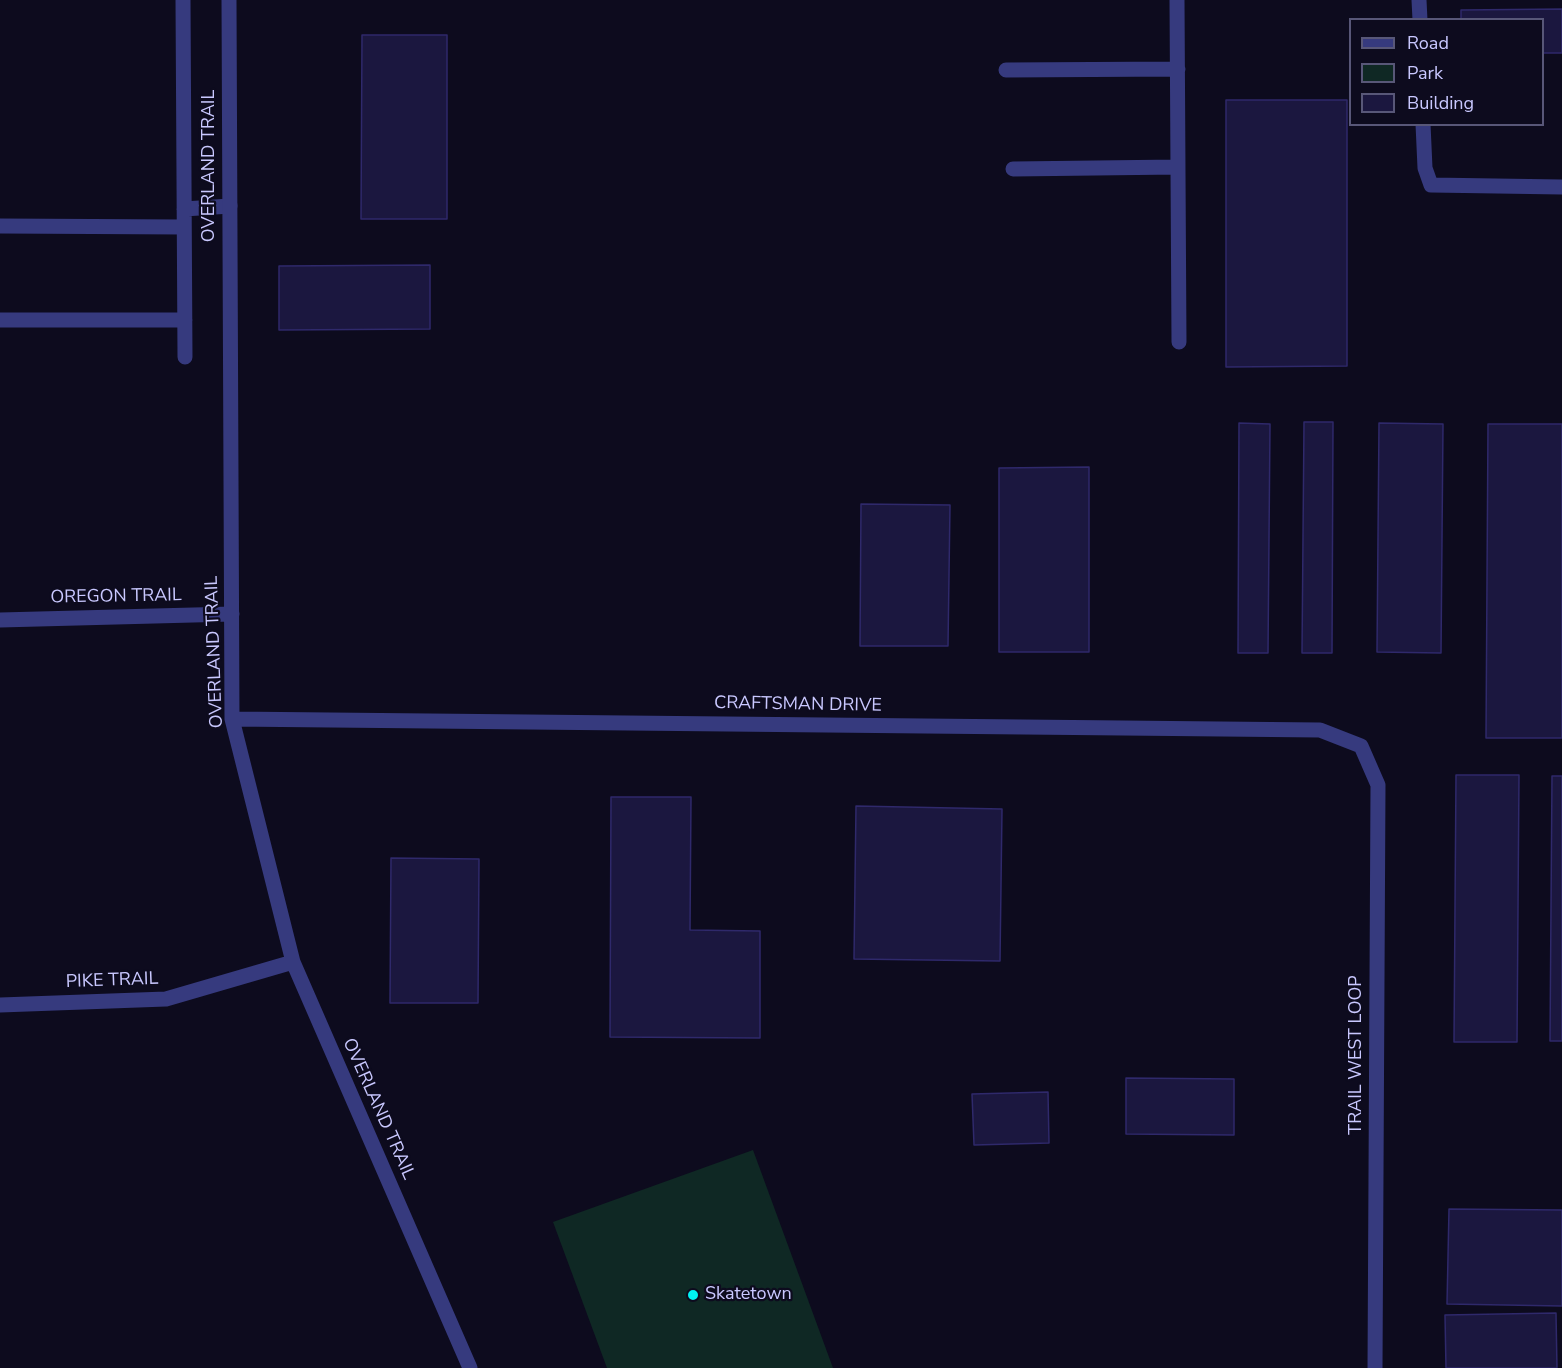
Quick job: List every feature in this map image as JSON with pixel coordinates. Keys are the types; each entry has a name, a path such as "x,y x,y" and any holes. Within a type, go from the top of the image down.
{"street":[{"path":"183,0 185,357"},
{"name":"OVERLAND TRAIL","path":"228,0 232,719 293,962 470,1368"},
{"path":"1177,0 1179,342"},
{"path":"1419,0 1420,18"},
{"path":"1006,70 1178,69"},
{"path":"1423,126 1425,168 1431,186 1562,187"},
{"path":"1013,169 1178,167"},
{"path":"184,209 230,206"},
{"path":"0,226 184,227"},
{"path":"0,321 185,320"},
{"name":"OREGON TRAIL","path":"0,620 232,614"},
{"name":"CRAFTSMAN DRIVE","path":"232,719 1320,730 1361,746"},
{"name":"TRAIL WEST LOOP","path":"1361,746 1378,785 1375,1368"},
{"name":"PIKE TRAIL","path":"0,1005 166,999 293,962"}],"green space":[{"name":"Skatetown","path":"753,1150 833,1368 607,1368 553,1222"}],"building":[{"path":"1562,9 1562,53 1544,53 1544,18 1461,18 1461,10"},
{"path":"362,35 447,35 447,219 361,219"},
{"path":"1226,100 1347,100 1347,366 1226,367"},
{"path":"430,265 430,329 279,330 279,266"},
{"path":"1304,422 1333,422 1332,653 1302,653"},
{"path":"1239,423 1270,424 1268,653 1238,653"},
{"path":"1379,423 1443,424 1441,653 1377,652"},
{"path":"1488,424 1562,424 1562,738 1486,738"},
{"path":"1089,467 1089,652 999,652 999,468"},
{"path":"861,504 950,505 948,646 860,646"},
{"path":"1456,775 1519,775 1517,1042 1454,1042"},
{"path":"1552,776 1562,776 1562,1041 1550,1041"},
{"path":"611,797 691,797 690,930 760,931 760,1038 610,1037"},
{"path":"856,806 1002,809 1000,961 854,959"},
{"path":"391,858 479,859 478,1003 390,1003"},
{"path":"1126,1078 1234,1079 1234,1135 1126,1134"},
{"path":"1048,1092 1049,1143 974,1145 972,1094"},
{"path":"1449,1209 1562,1210 1562,1306 1447,1304"},
{"path":"1556,1313 1557,1368 1446,1368 1445,1315"}],"place":[{"name":"Skatetown","path":"693,1295"}]}
